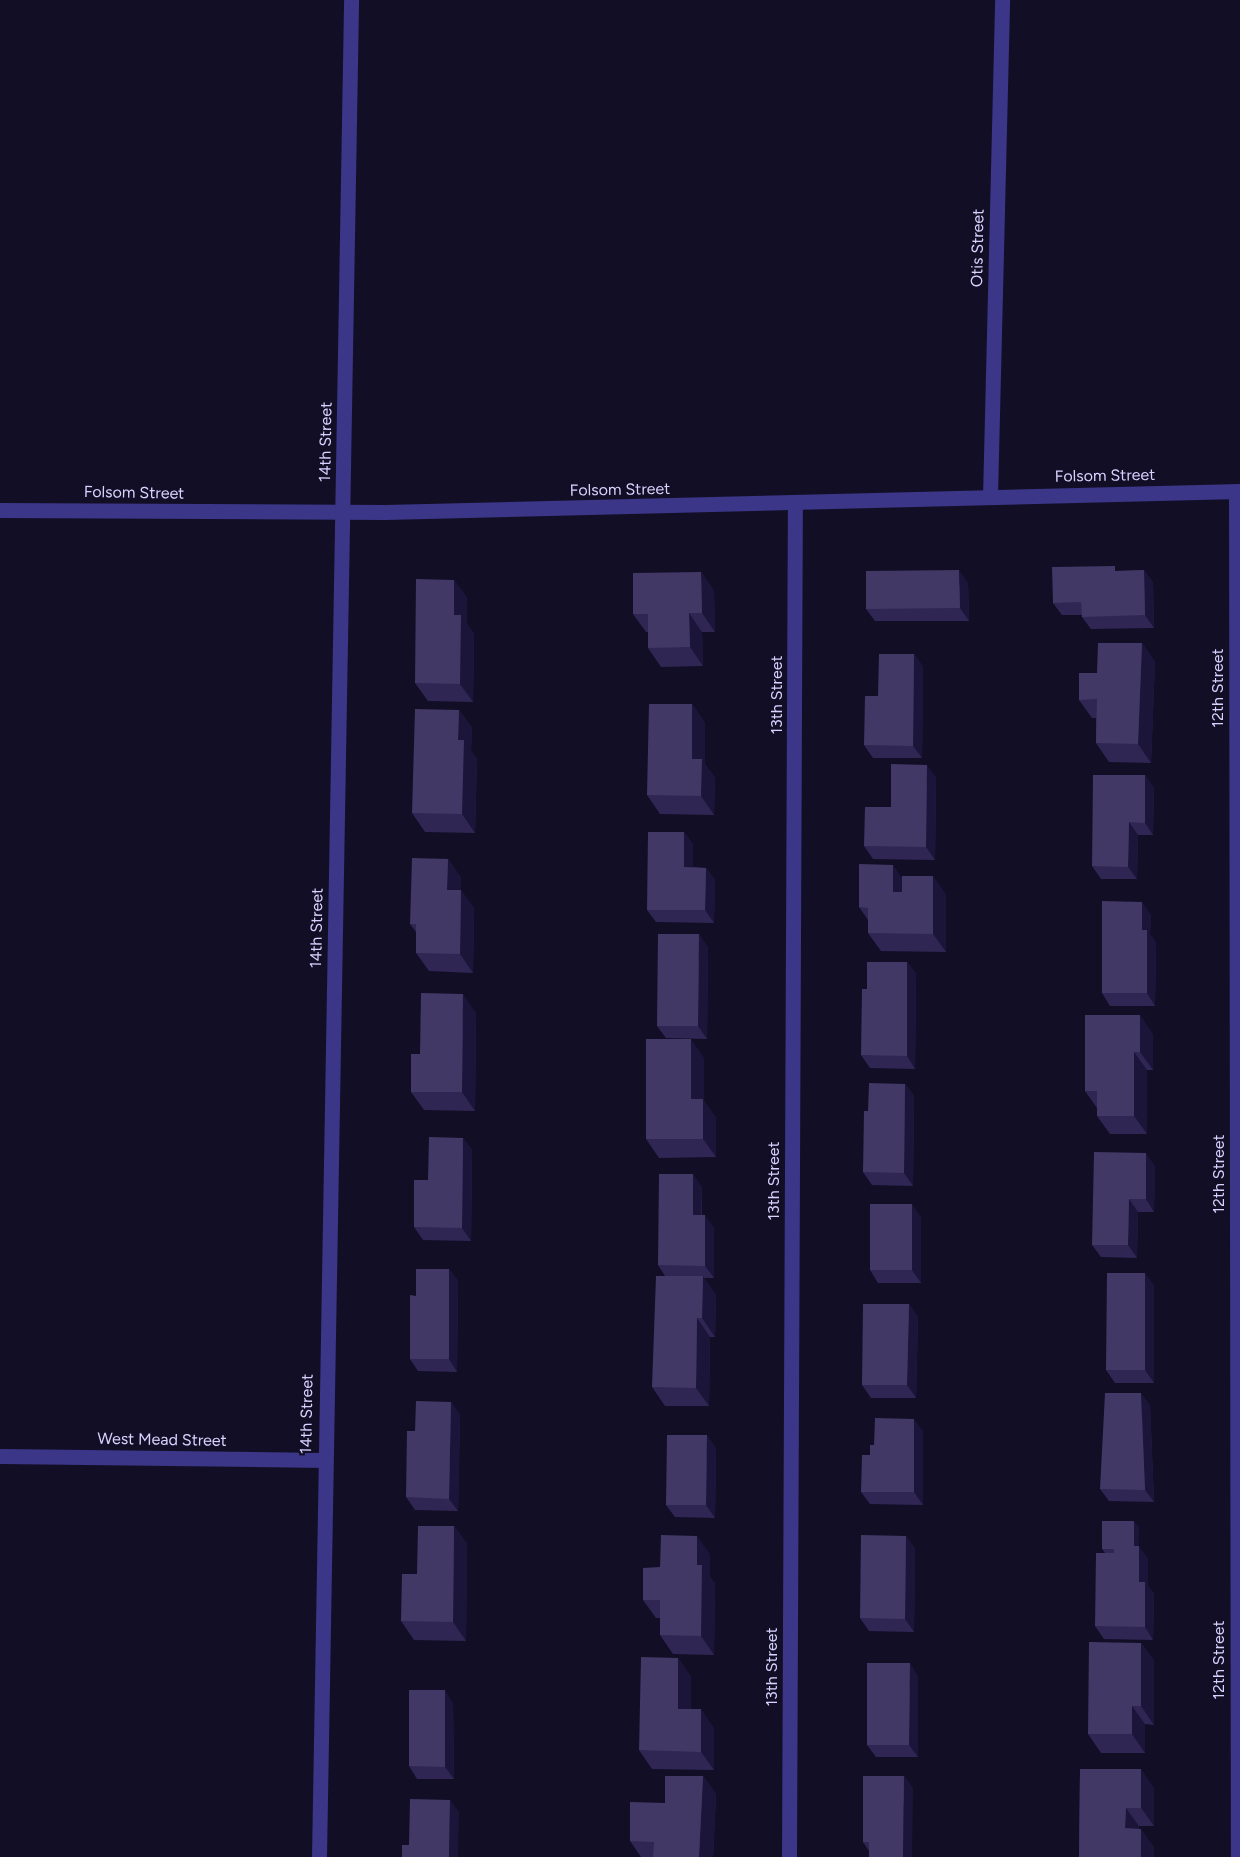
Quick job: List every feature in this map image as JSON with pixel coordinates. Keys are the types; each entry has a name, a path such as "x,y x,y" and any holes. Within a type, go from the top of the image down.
{"street":[{"name":"14th Street","path":"320,1857 324,1460 351,0"},
{"name":"Otis Street","path":"990,497 1002,0"},
{"name":"Folsom Street","path":"0,510 343,512 795,504 1238,491"},
{"name":"12th Street","path":"1238,491 1238,1857"},
{"name":"13th Street","path":"789,1857 795,504"},
{"name":"West Mead Street","path":"0,1456 324,1460"}],"building":[{"path":"1115,566 1115,571 1144,570 1145,615 1082,617 1081,602 1053,603 1052,567"},
{"path":"959,570 960,608 866,609 866,571"},
{"path":"701,572 702,613 689,613 690,647 648,648 648,614 633,614 633,573"},
{"path":"416,579 454,580 454,615 461,615 460,684 415,683"},
{"path":"1098,643 1142,643 1138,744 1096,743 1097,699 1079,700 1079,673 1097,673"},
{"path":"879,654 914,654 913,746 864,745 865,696 878,696"},
{"path":"649,704 692,704 692,759 702,759 701,796 647,795"},
{"path":"415,709 459,710 458,740 464,740 462,814 412,813"},
{"path":"891,764 927,765 926,847 864,846 865,807 891,807"},
{"path":"1093,775 1145,775 1145,823 1129,822 1128,867 1092,866"},
{"path":"648,832 684,832 684,867 706,868 705,910 647,910"},
{"path":"412,858 448,859 447,890 461,890 460,954 416,953 416,924 410,924"},
{"path":"859,864 893,865 893,892 902,892 902,876 933,876 933,934 868,933 868,908 859,907"},
{"path":"1102,901 1142,902 1142,930 1147,930 1147,993 1102,993"},
{"path":"658,934 699,934 698,1026 657,1026"},
{"path":"867,962 907,962 907,1056 861,1055 862,989 867,989"},
{"path":"421,993 463,994 462,1092 411,1092 411,1054 420,1054"},
{"path":"1085,1015 1140,1015 1140,1052 1134,1052 1134,1116 1097,1116 1097,1091 1085,1091"},
{"path":"646,1039 691,1039 691,1099 703,1099 703,1139 646,1139"},
{"path":"869,1083 905,1084 904,1173 863,1172 864,1111 868,1111"},
{"path":"429,1137 463,1138 462,1228 414,1227 414,1180 428,1180"},
{"path":"1094,1152 1146,1153 1146,1199 1129,1199 1128,1245 1092,1245"},
{"path":"659,1174 693,1174 693,1215 705,1215 705,1266 658,1265"},
{"path":"870,1204 912,1204 912,1270 870,1270"},
{"path":"416,1269 449,1269 449,1359 410,1359 410,1295 416,1296"},
{"path":"1107,1273 1145,1273 1145,1370 1106,1370"},
{"path":"656,1276 703,1276 702,1318 697,1318 696,1388 652,1387"},
{"path":"863,1304 909,1304 907,1385 862,1385"},
{"path":"1105,1393 1141,1393 1145,1490 1100,1489"},
{"path":"416,1401 451,1402 449,1499 406,1497 407,1431 415,1431"},
{"path":"875,1418 914,1419 914,1492 861,1492 862,1455 870,1455 870,1445 874,1445"},
{"path":"667,1435 707,1435 706,1505 666,1505"},
{"path":"1102,1521 1134,1521 1134,1546 1114,1546 1114,1549 1102,1549"},
{"path":"418,1526 454,1526 453,1622 401,1621 402,1574 417,1574"},
{"path":"661,1535 697,1536 697,1565 702,1565 701,1636 660,1635 660,1600 643,1600 643,1568 660,1567"},
{"path":"861,1535 906,1536 905,1619 860,1618"},
{"path":"1114,1546 1139,1546 1139,1582 1145,1582 1145,1627 1095,1626 1096,1553 1114,1553"},
{"path":"1089,1642 1141,1643 1141,1706 1132,1706 1132,1734 1088,1734"},
{"path":"641,1657 678,1658 678,1709 701,1709 701,1752 639,1750"},
{"path":"867,1663 910,1663 909,1745 867,1745"},
{"path":"409,1690 445,1690 445,1767 409,1766"},
{"path":"1080,1769 1141,1769 1141,1808 1126,1808 1125,1828 1141,1829 1141,1857 1079,1857"},
{"path":"665,1776 703,1776 699,1857 653,1857 654,1842 630,1841 630,1802 665,1803"},
{"path":"863,1776 904,1776 903,1857 869,1857 869,1842 863,1842"},
{"path":"410,1799 450,1800 449,1857 402,1857 402,1845 409,1845"}]}
